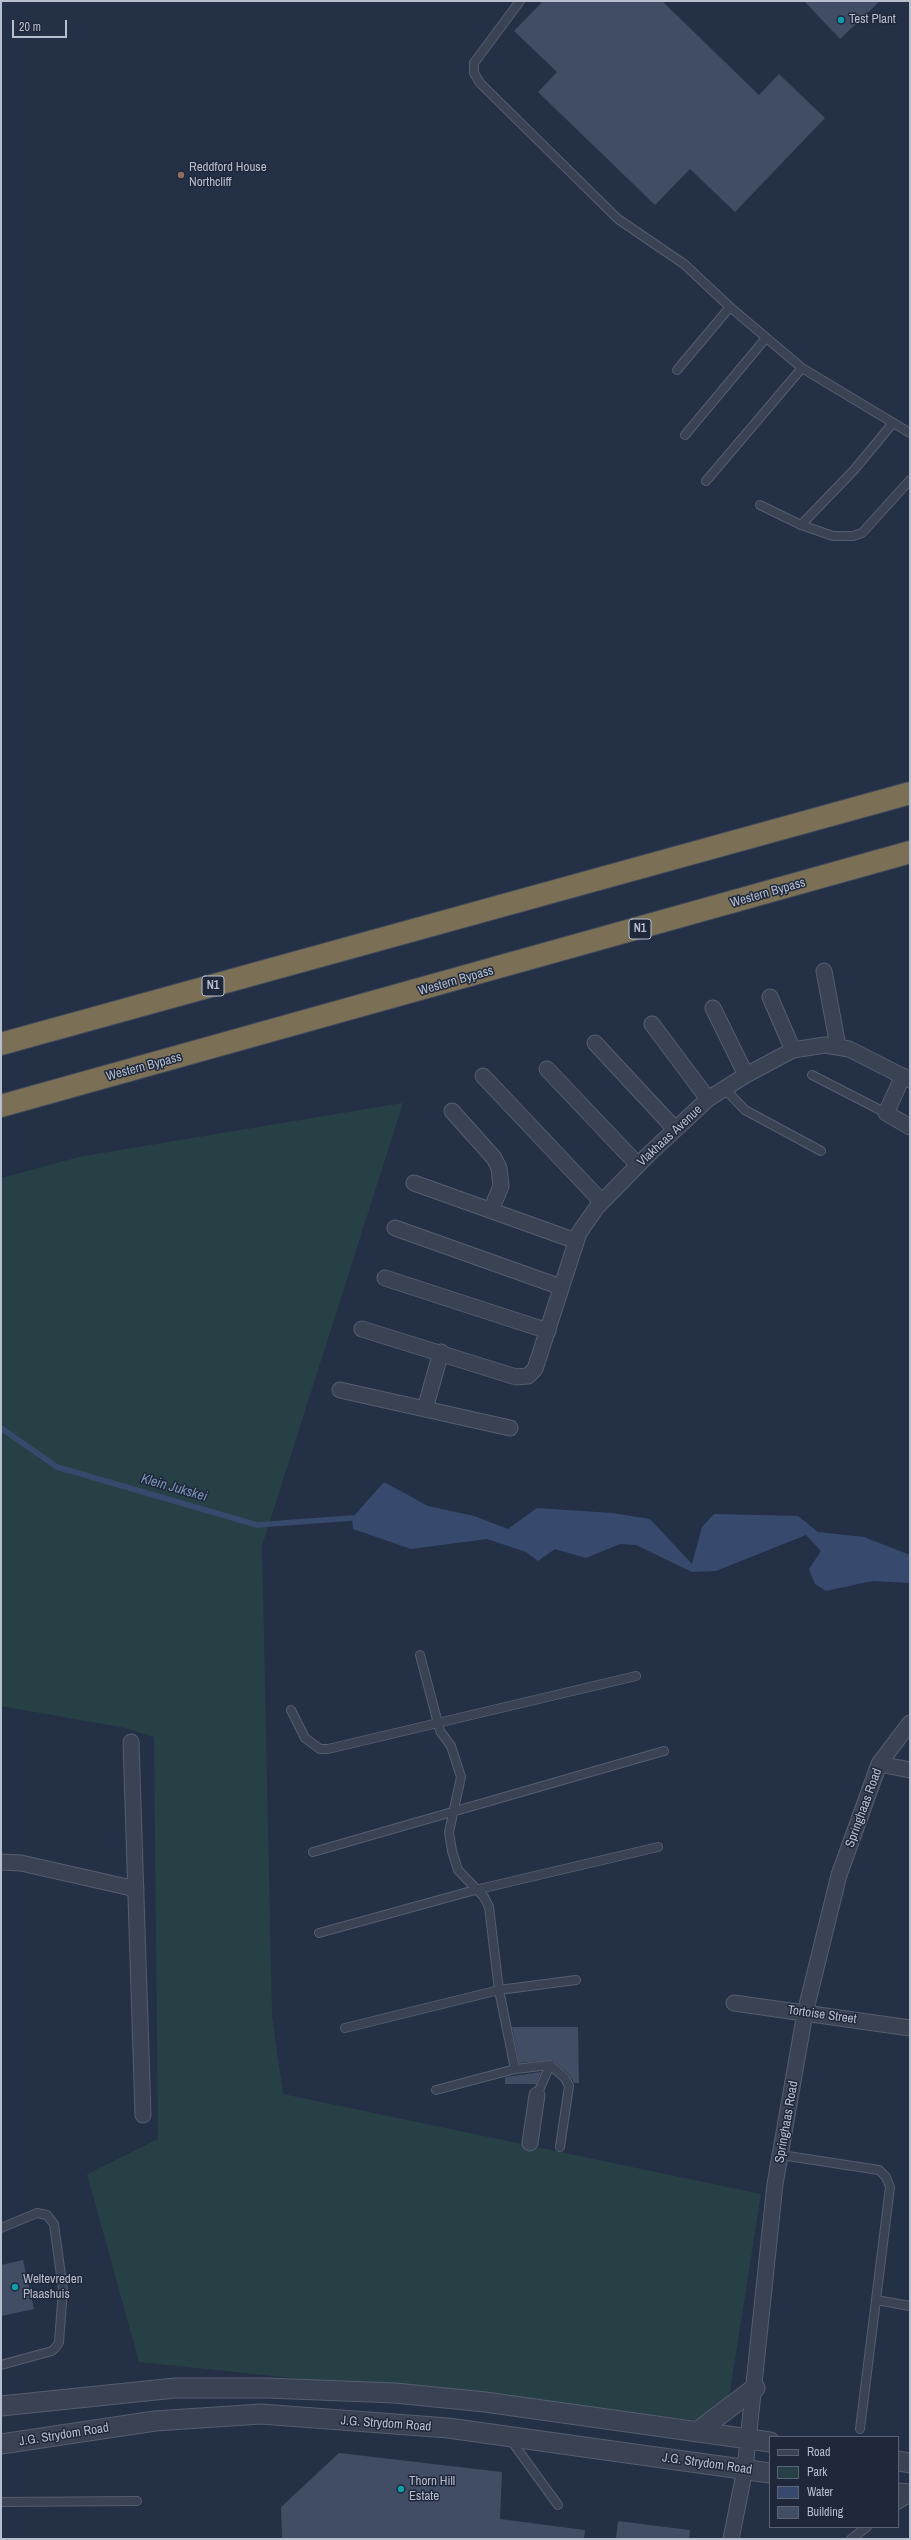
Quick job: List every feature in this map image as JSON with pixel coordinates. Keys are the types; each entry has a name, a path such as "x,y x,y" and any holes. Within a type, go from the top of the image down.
{"highway":[{"path":"820,818 910,787"},
{"name":"N1","path":"1,1044 910,793"},
{"name":"Western Bypass","path":"1,1106 903,858"}],"street":[{"path":"824,971 838,1046"},
{"path":"770,997 793,1050"},
{"path":"713,1008 746,1075"},
{"path":"652,1024 708,1100"},
{"path":"595,1043 675,1129"},
{"name":"Vlakhaas Avenue","path":"441,1352 516,1377 528,1376 535,1369 578,1233 602,1202 675,1129 708,1100 746,1075 793,1050 825,1045 849,1049 906,1078"},
{"path":"547,1069 638,1165"},
{"path":"483,1076 602,1202"},
{"path":"906,1078 886,1113 910,1127"},
{"path":"452,1111 494,1158 499,1168 501,1186 491,1210"},
{"path":"414,1183 576,1241"},
{"path":"395,1228 561,1287"},
{"path":"385,1278 548,1331"},
{"path":"362,1329 441,1352 425,1409"},
{"path":"340,1390 510,1428"},
{"name":"Springhaas Road","path":"731,2539 745,2469 749,2439 775,2184 805,2013 839,1876 879,1764 910,1723"},
{"path":"131,1742 143,2115"},
{"path":"879,1764 910,1770"},
{"path":"1,1862 21,1863 136,1889"},
{"name":"Tortoise Street","path":"734,2003 910,2028"},
{"path":"530,2144 537,2095"},
{"path":"1,2406 176,2388 267,2388 395,2393 455,2399 769,2442"},
{"path":"697,2432 755,2388"},
{"name":"J.G. Strydom Road","path":"1,2444 156,2421 261,2414 448,2428 769,2472"},
{"path":"899,2461 910,2463"},
{"path":"899,2493 910,2496"}],"lane":[{"path":"520,1 474,63 474,73 480,83 618,219 684,264 730,307 802,368 910,433"},
{"path":"677,370 730,307"},
{"path":"684,435 766,338"},
{"path":"706,481 802,368"},
{"path":"801,525 854,470 893,423"},
{"path":"760,505 801,525 833,536 858,534 910,480"},
{"path":"812,1075 886,1113"},
{"path":"725,1089 745,1110 821,1151"},
{"path":"420,1655 438,1724 443,1737 451,1746 461,1777 449,1832 452,1851 458,1870 475,1890 484,1897 489,1907 499,1990 515,2069"},
{"path":"291,1710 305,1738 320,1749 438,1724 636,1676"},
{"path":"313,1852 664,1751"},
{"path":"319,1933 475,1890 658,1847"},
{"path":"345,2028 499,1990 576,1980"},
{"path":"537,2095 550,2065"},
{"path":"436,2090 515,2069 550,2065 565,2078 569,2086 560,2147"},
{"path":"781,2155 879,2170 886,2177 890,2187 860,2429"},
{"path":"1,2228 37,2213 47,2215 54,2224 63,2290 59,2342 56,2348 52,2351 1,2365"},
{"path":"876,2300 910,2306"},
{"path":"509,2437 558,2505"},
{"path":"899,2504 910,2496"},
{"path":"1,2502 137,2501"},
{"path":"851,2539 866,2528"}],"green space":[{"path":"403,1103 262,1546 272,2016 283,2094 761,2194 725,2423 139,2362 87,2174 158,2139 154,1737 125,1728 1,1706 1,1178 79,1157"}],"water":[{"path":"384,1482 428,1506 474,1516 508,1529 537,1508 612,1513 650,1519 692,1564 702,1527 714,1514 798,1516 818,1532 864,1537 910,1555 910,1583 872,1581 826,1591 815,1584 809,1569 821,1551 806,1535 716,1571 692,1572 636,1545 620,1544 586,1558 555,1549 538,1561 526,1552 487,1539 411,1549 353,1529 352,1518"}],"building":[{"path":"543,1 662,1 759,95 779,74 825,118 735,212 690,169 655,205 538,92 557,72 514,31"},
{"name":"Test Plant","path":"804,1 880,1 840,39"},
{"path":"512,2027 578,2027 579,2083 574,2083 569,2074 552,2060 519,2063"},
{"path":"541,2072 536,2084 505,2084 505,2077"},
{"name":"Weltevreden Plaashuis","path":"23,2260 34,2309 1,2316 1,2265"},
{"name":"Thorn Hill Estate","path":"339,2453 502,2472 500,2519 585,2530 584,2539 282,2539 281,2507"},
{"path":"618,2521 690,2530 689,2539 616,2539"}],"waterway":[{"name":"Klein Jukskei","path":"1,1428 57,1467 257,1525 352,1518"}],"place":[{"name":"Test Plant","path":"841,20"},
{"name":"Reddford House Northcliff","path":"181,175"},
{"name":"Weltevreden Plaashuis","path":"15,2287"},
{"name":"Thorn Hill Estate","path":"401,2489"}]}
